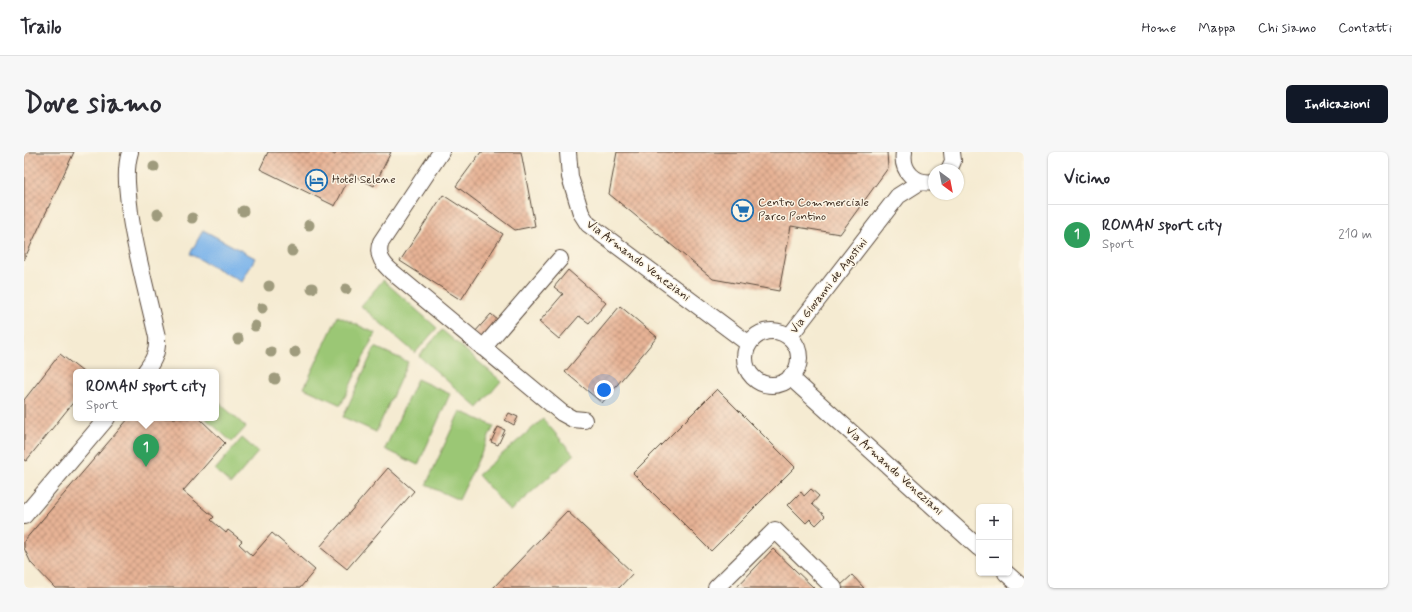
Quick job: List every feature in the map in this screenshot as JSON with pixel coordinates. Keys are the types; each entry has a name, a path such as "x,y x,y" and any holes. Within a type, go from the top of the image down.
{"street":[{"path":"130,152 127,175 132,222 140,267 158,345 155,359 147,369"},
{"path":"441,152 378,248 379,254 385,266 562,413 573,419 584,420"},
{"name":"Via Armando Veneziani","path":"568,152 570,177 581,212 588,224 749,344"},
{"path":"952,152 952,164"},
{"path":"904,160 909,174 927,182"},
{"name":"Via Giovanni de Agostini","path":"898,196 904,160"},
{"name":"Via Giovanni de Agostini","path":"789,337 898,196 927,182"},
{"path":"484,348 560,259"},
{"path":"768,331 782,333 789,337 795,344 799,357 796,370 790,377 773,385 763,383 754,378 746,366 745,353 749,344 755,337 768,331"},
{"name":"Via Armando Veneziani","path":"790,377 976,545"},
{"path":"24,516 104,421"},
{"path":"716,588 775,530 834,588"},
{"path":"1009,576 1023,588"}],"green space":[{"path":"383,280 437,328 415,353 361,306"},
{"path":"338,316 375,333 341,405 304,388"},
{"path":"442,330 501,381 478,408 419,356"},
{"path":"375,347 408,362 376,432 343,417"},
{"path":"417,379 450,394 418,465 385,449"},
{"path":"219,403 246,427 232,442 208,421 219,421"},
{"path":"460,411 494,426 459,500 426,485"},
{"path":"543,419 574,455 510,511 478,475"},
{"path":"242,438 258,452 231,484 215,470"}],"water":[{"path":"203,230 255,258 242,282 190,254"}],"building":[{"path":"24,152 74,152 24,260"},
{"name":"Hotel Selene","path":"268,152 328,152 335,155 336,152 391,152 374,186 351,174 335,206 260,169"},
{"path":"481,152 521,152 535,226 515,230 456,186"},
{"name":"Centro Commerciale Parco Pontino","path":"617,152 887,152 888,168 840,234 791,226 779,291 713,279 609,194"},
{"path":"443,195 503,234 461,300 400,261"},
{"path":"568,270 606,303 589,323 579,316 559,339 539,322 563,294 554,287"},
{"path":"620,306 657,337 602,403 565,372"},
{"path":"491,314 501,323 485,342 474,333"},
{"path":"60,354 79,369 73,369 73,403 26,461 24,460 24,400"},
{"path":"717,389 795,467 711,551 633,473"},
{"path":"509,413 518,417 514,425 505,420"},
{"path":"126,421 202,421 225,443 183,491 214,517 211,520 226,533 228,530 242,541 239,544 252,556 272,533 315,570 300,588 55,588 31,563 24,548 24,541"},
{"path":"498,427 505,430 498,445 491,442"},
{"path":"388,468 414,491 347,569 320,547"},
{"path":"811,489 819,496 812,504 825,516 816,525 810,519 806,523 788,505 801,492 804,496"},
{"path":"567,511 633,573 619,588 493,588"},
{"path":"773,549 814,588 736,588"},
{"path":"852,575 864,588 842,588 840,586"}],"place":[{"name":"Hotel Selene","path":"316,180"},
{"name":"Centro Commerciale Parco Pontino","path":"743,210"},
{"name":"ROMAN sport city","path":"146,467"}]}
